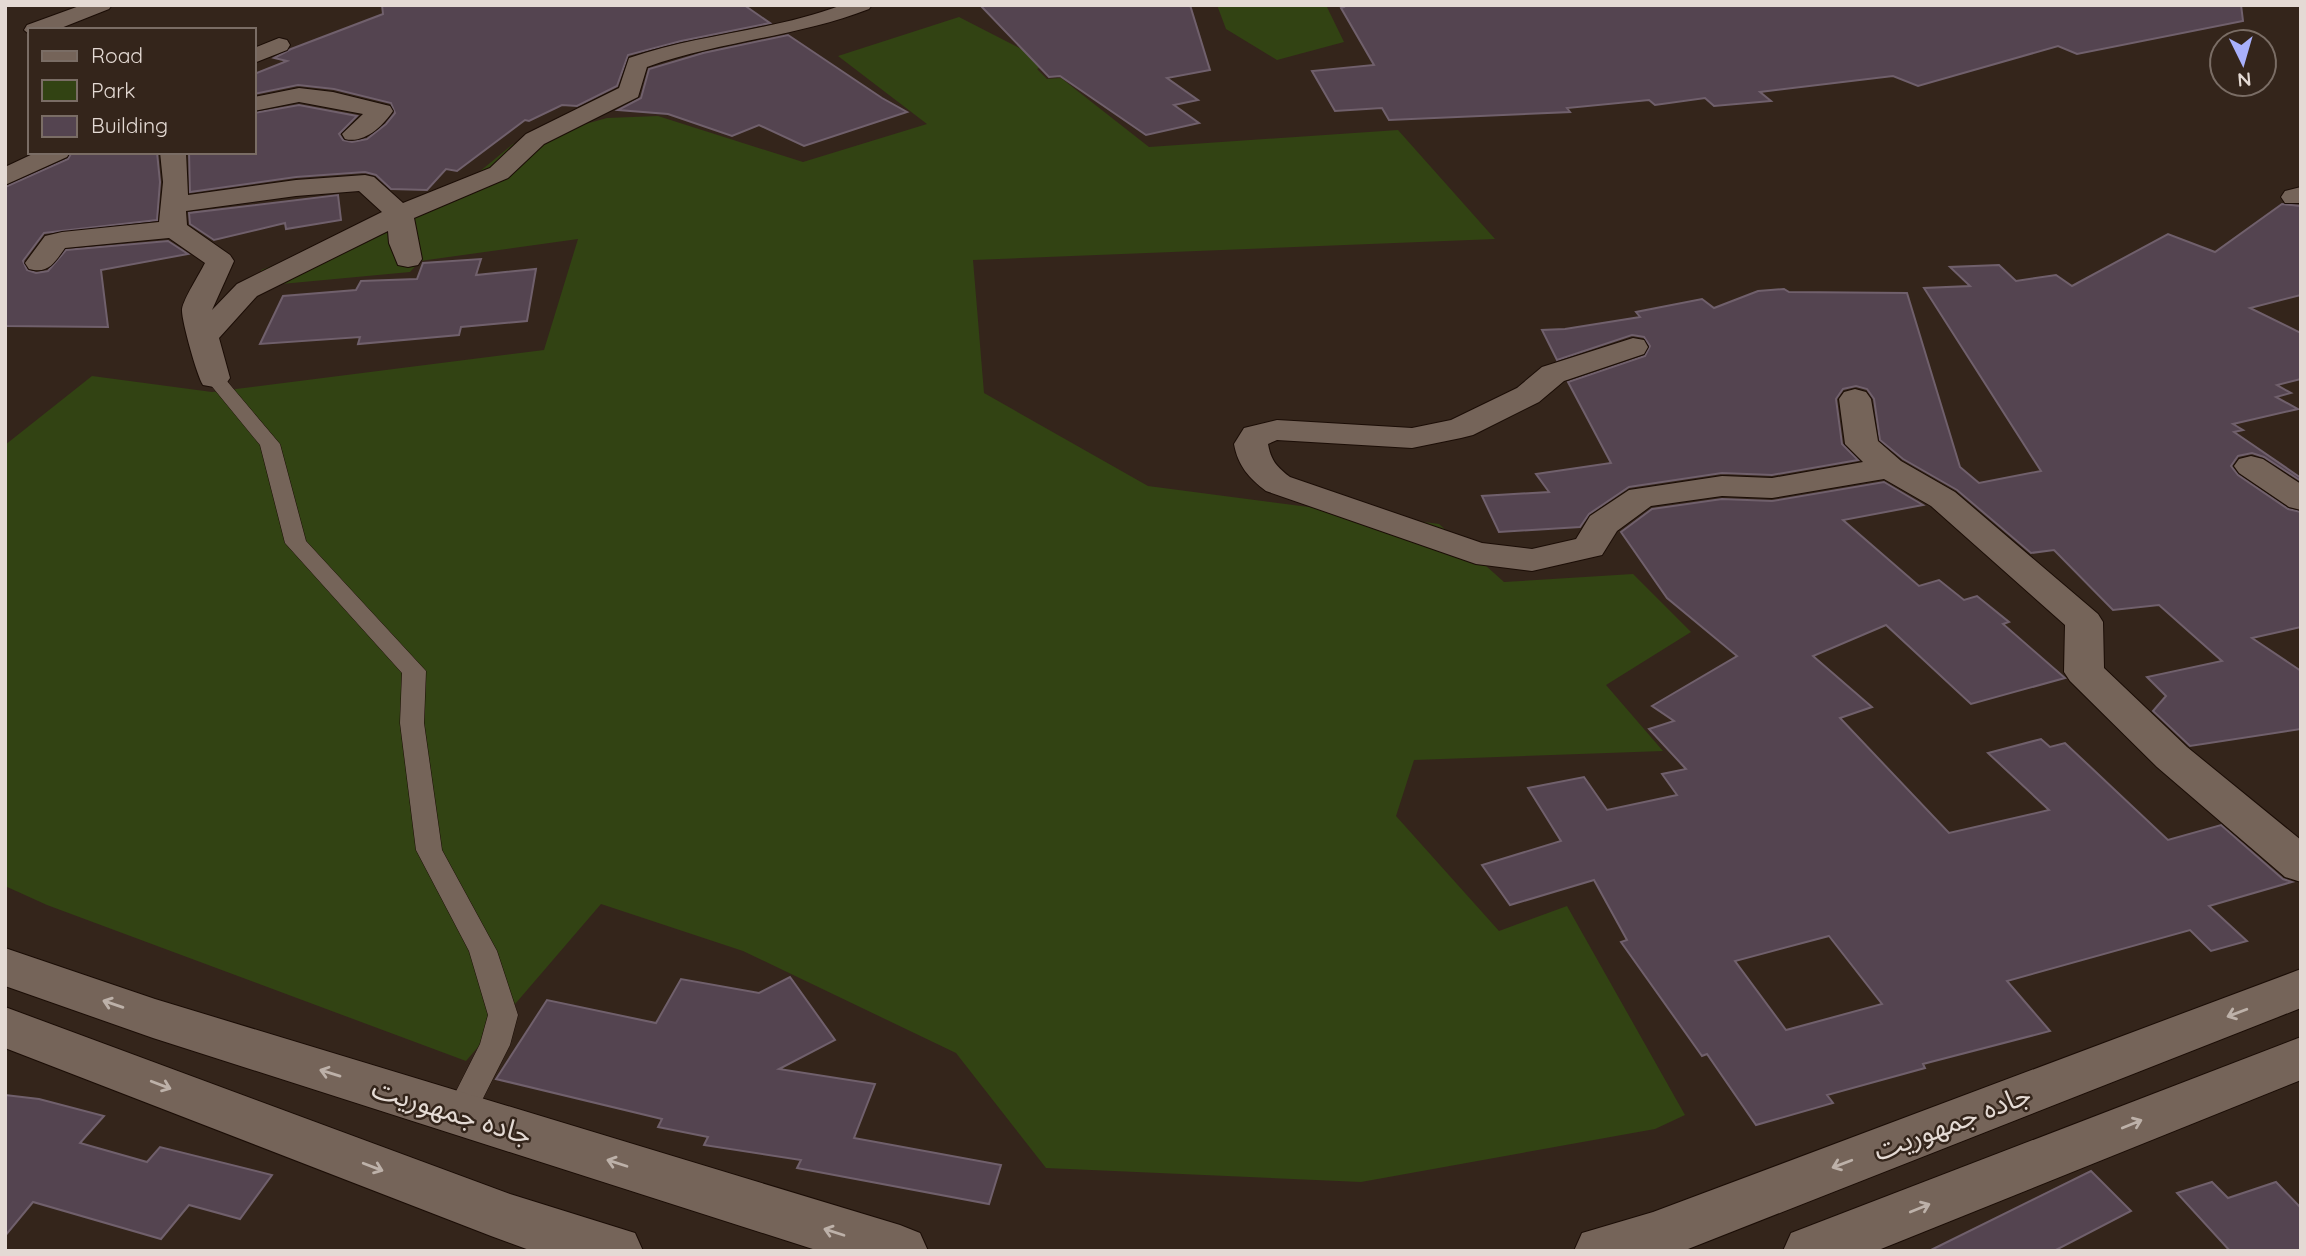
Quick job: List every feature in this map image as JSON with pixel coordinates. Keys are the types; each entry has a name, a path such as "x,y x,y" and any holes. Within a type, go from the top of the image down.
{"street":[{"path":"40,28 102,5"},
{"path":"202,338 247,290 400,214 499,173 535,139 630,92 637,63 714,40 836,17 862,5"},
{"path":"256,55 279,45"},
{"path":"256,104 299,95 332,99 382,111 354,134"},
{"path":"5,177 54,154"},
{"path":"173,154 176,182 174,217 220,261 197,310 214,377"},
{"path":"38,263 55,242 62,240 296,188 365,183 400,214 403,243 408,259"},
{"path":"1633,347 1553,374 1528,395 1461,428 1412,438 1277,430 1256,435 1251,444 1253,456 1262,471 1278,484 1314,498 1476,553 1532,560 1589,547 1603,524 1641,497 1722,486 1772,488 1889,468"},
{"path":"1856,399 1862,444 1889,468 1943,499 2084,622 2084,672 2172,757 2301,865"},
{"path":"2251,466 2301,500"},
{"name":"جاده جمهوریت","path":"5,967 153,1018 900,1251"},
{"name":"جاده جمهوریت","path":"1602,1251 1653,1237 2301,988"},
{"path":"5,1027 510,1219 615,1251"},
{"path":"1811,1251 2301,1058"}],"lane":[{"path":"214,377 270,444 296,543 414,671 412,723 429,850 483,951 503,1015 495,1045 460,1113"}],"green space":[{"path":"1217,5 1326,5 1344,42 1277,60 1226,29"},
{"path":"959,17 1029,53 1045,65 1037,69 1047,79 1061,78 1149,147 1398,130 1495,239 973,260 984,393 1148,486 1439,524 1504,582 1633,574 1691,632 1606,685 1663,751 1414,760 1396,816 1499,931 1567,906 1685,1115 1655,1129 1361,1182 1046,1168 956,1053 743,951 601,904 466,1061 47,905 5,886 5,445 92,376 212,392 544,350 578,239 420,261 410,272 260,286 261,270 439,205 513,144 607,118 658,116 803,162 927,124 838,56"}],"building":[{"path":"382,5 744,5 770,23 628,55 617,86 577,106 562,105 529,121 525,120 457,171 446,169 427,190 391,189 376,175 365,172 296,177 190,192 189,154 256,154 256,113 299,105 357,116 339,134 343,140 352,142 367,139 386,124 395,113 391,103 334,89 298,85 256,94 256,73 287,61 274,58 383,14"},
{"path":"980,5 1190,5 1210,70 1167,78 1198,100 1174,105 1199,123 1146,135 1060,76 1049,77"},
{"path":"1343,5 2241,5 2243,21 2077,54 2058,46 1918,86 1893,76 1760,92 1771,101 1714,106 1705,98 1655,105 1649,100 1567,108 1570,112 1389,120 1382,108 1335,111 1312,71 1374,65 1341,8"},
{"path":"788,35 907,112 804,146 759,125 732,136 668,114 618,110 641,98 649,69 703,53"},
{"path":"71,154 157,154 160,182 157,220 44,233 23,261 27,270 36,273 48,271 66,250 168,241 188,254 101,270 108,327 5,326 5,187 68,159"},
{"path":"338,195 341,220 286,229 285,223 214,240 190,224 189,213"},
{"path":"2282,204 2301,206 2301,295 2250,308 2301,333 2301,379 2277,385 2291,393 2276,397 2298,409 2233,424 2243,430 2234,432 2301,478 2301,481 2264,457 2252,453 2238,456 2231,466 2238,475 2288,509 2301,512 2301,627 2252,638 2301,671 2301,729 2190,746 2153,711 2166,696 2147,677 2222,661 2159,605 2113,610 2054,550 2031,553 1957,490 1903,459 1880,440 1874,399 1867,389 1856,386 1843,389 1836,399 1842,444 1858,460 1772,475 1722,473 1629,487 1589,514 1580,527 1499,532 1482,496 1549,492 1536,474 1611,463 1568,382 1645,356 1650,346 1644,337 1632,335 1557,360 1542,330 1640,317 1636,312 1702,299 1714,308 1758,291 1784,289 1789,292 1907,293 1960,467 1979,483 2041,471 1924,288 1970,286 1950,267 1999,265 2016,281 2056,275 2072,286 2168,234 2215,252"},
{"path":"481,259 476,275 536,269 527,321 461,327 459,335 358,344 360,337 260,344 283,296 356,290 361,281 417,279 423,263"},
{"path":"1884,482 1923,505 1843,520 1919,586 1939,580 1964,600 1977,596 2009,622 2003,624 2065,678 1971,704 1886,625 1813,656 1872,707 1840,718 1949,833 2049,810 1988,753 2041,739 2050,747 2065,743 2168,840 2221,825 2283,879 2292,882 2209,906 2247,941 2211,951 2190,930 2007,981 2050,1031 1923,1064 1925,1068 1827,1095 1833,1103 1756,1125 1707,1054 1702,1056 1621,942 1627,940 1594,880 1510,905 1482,865 1561,841 1528,788 1584,777 1607,810 1677,795 1662,774 1686,769 1649,729 1674,721 1652,706 1737,656 1667,598 1621,532 1652,509 1722,499 1772,501","holes":["1829,936 1882,1004 1786,1030 1735,961"]},
{"path":"790,977 835,1040 779,1069 875,1084 854,1138 1001,1165 989,1204 797,1168 801,1160 704,1145 708,1137 658,1127 662,1119 496,1079 547,1000 656,1023 681,979 759,993"},
{"path":"5,1095 39,1099 104,1116 80,1143 147,1162 160,1147 272,1175 240,1219 189,1205 161,1239 33,1202 5,1236"},
{"path":"2091,1171 2131,1211 2054,1251 1929,1251"},
{"path":"2212,1182 2228,1198 2276,1182 2301,1208 2301,1251 2230,1251 2177,1193"}]}
